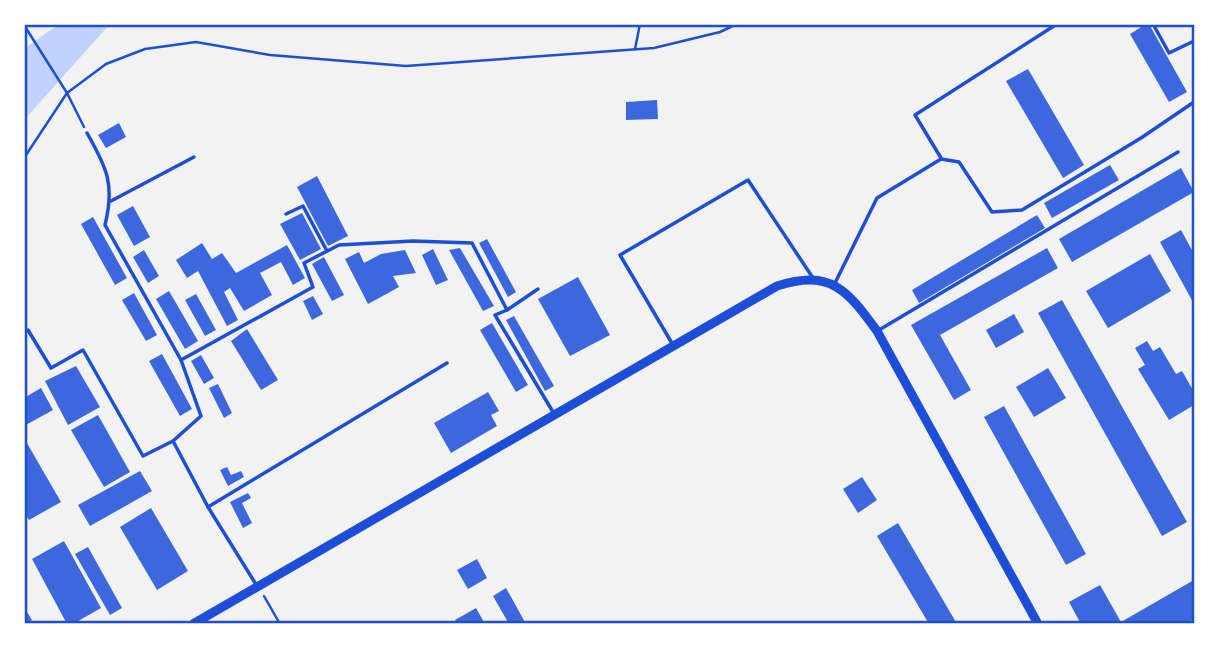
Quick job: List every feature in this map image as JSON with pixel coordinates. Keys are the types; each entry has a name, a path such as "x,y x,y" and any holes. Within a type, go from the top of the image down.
{"street":[{"path":"193,624 777,286 794,281 814,280 834,285 850,296 877,331 1038,624"}],"lane":[{"path":"942,159 915,115 1057,24"},
{"path":"1153,24 1169,53 1195,41"},
{"path":"834,285 877,198 942,159 958,162 992,212 1022,210 1195,102"},
{"path":"24,332 28,330 51,368 83,351 143,456 173,441 201,416 181,360 105,225 111,201 104,163 87,133"},
{"path":"877,331 1178,152"},
{"path":"111,201 194,156"},
{"path":"673,345 620,254 748,180 814,280"},
{"path":"286,214 303,205 327,251"},
{"path":"181,360 313,287 304,263 339,245 413,241 472,243 507,310"},
{"path":"538,289 495,315 554,414"},
{"path":"208,507 447,363"},
{"path":"173,441 208,507 258,586"}],"path":[{"path":"24,24 67,93 87,133"},
{"path":"635,49 640,24"},
{"path":"24,158 67,93 106,64 145,50 196,42 270,55 406,66 654,48 720,32 737,24"},
{"path":"258,586 280,624"}],"water":[{"path":"58,25 109,25 25,119 25,48"}],"building":[{"path":"1149,24 1187,92 1169,102 1130,34"},
{"path":"1028,69 1084,165 1063,178 1006,81"},
{"path":"657,100 658,119 626,120 626,102"},
{"path":"119,123 126,137 106,148 98,135"},
{"path":"1110,165 1119,180 1052,218 1044,203"},
{"path":"1181,168 1194,192 1072,262 1059,239"},
{"path":"317,176 348,236 328,246 297,187"},
{"path":"133,206 150,237 134,246 117,215"},
{"path":"302,213 321,249 300,260 280,224"},
{"path":"1037,215 1045,228 919,303 912,290"},
{"path":"93,217 127,278 115,285 81,224"},
{"path":"1181,230 1194,254 1194,304 1160,242"},
{"path":"487,239 516,292 508,297 479,243"},
{"path":"202,243 212,259 222,253 236,273 287,245 305,278 293,285 281,262 260,273 272,295 244,311 230,288 224,292 238,320 227,326 198,271 187,278 176,260"},
{"path":"460,248 494,306 483,311 449,250"},
{"path":"1047,248 1058,268 940,335 971,390 954,400 911,325"},
{"path":"433,249 448,280 436,285 422,255"},
{"path":"144,250 159,276 148,283 133,257"},
{"path":"405,250 416,273 393,276 399,287 368,304 345,259 359,252 364,263 381,254"},
{"path":"1150,254 1171,291 1108,328 1086,291"},
{"path":"324,257 344,295 332,301 312,264"},
{"path":"578,277 610,335 570,356 538,299"},
{"path":"169,291 198,341 185,349 156,299"},
{"path":"134,293 157,335 146,341 122,300"},
{"path":"196,294 216,330 205,336 185,300"},
{"path":"313,296 323,314 312,320 303,301"},
{"path":"1062,300 1187,522 1162,536 1038,313"},
{"path":"1014,314 1024,332 996,348 986,330"},
{"path":"514,316 554,386 545,391 506,320"},
{"path":"492,323 528,385 516,392 480,330"},
{"path":"247,329 278,380 261,390 231,341"},
{"path":"1147,341 1153,351 1160,347 1176,374 1182,371 1194,392 1194,405 1169,420 1138,369 1145,365 1135,348"},
{"path":"162,354 192,409 180,416 149,361"},
{"path":"201,355 214,378 204,384 191,361"},
{"path":"76,366 100,407 68,425 45,381"},
{"path":"1048,368 1066,398 1034,417 1016,387"},
{"path":"218,384 232,413 224,418 209,388"},
{"path":"41,388 53,410 24,426 24,398"},
{"path":"488,392 499,411 491,415 497,426 451,453 434,423"},
{"path":"1004,406 1086,554 1066,565 984,417"},
{"path":"98,415 130,472 104,487 71,430"},
{"path":"24,438 61,502 29,520 24,512"},
{"path":"227,467 231,475 241,471 244,477 228,486 220,470"},
{"path":"140,471 152,491 90,526 78,505"},
{"path":"862,477 877,500 858,513 843,489"},
{"path":"248,493 251,498 242,503 252,523 243,528 230,502"},
{"path":"151,508 188,571 157,590 120,527"},
{"path":"898,523 957,624 929,624 877,536"},
{"path":"64,541 101,608 73,624 67,624 32,559"},
{"path":"88,547 122,608 110,615 75,554"},
{"path":"477,559 487,578 468,589 457,570"},
{"path":"1194,580 1194,619 1186,624 1081,624 1069,602 1100,585 1121,622"},
{"path":"506,588 526,624 509,624 493,596"},
{"path":"24,607 32,620 26,624 24,624"},
{"path":"476,608 485,624 457,624 455,620"}]}
